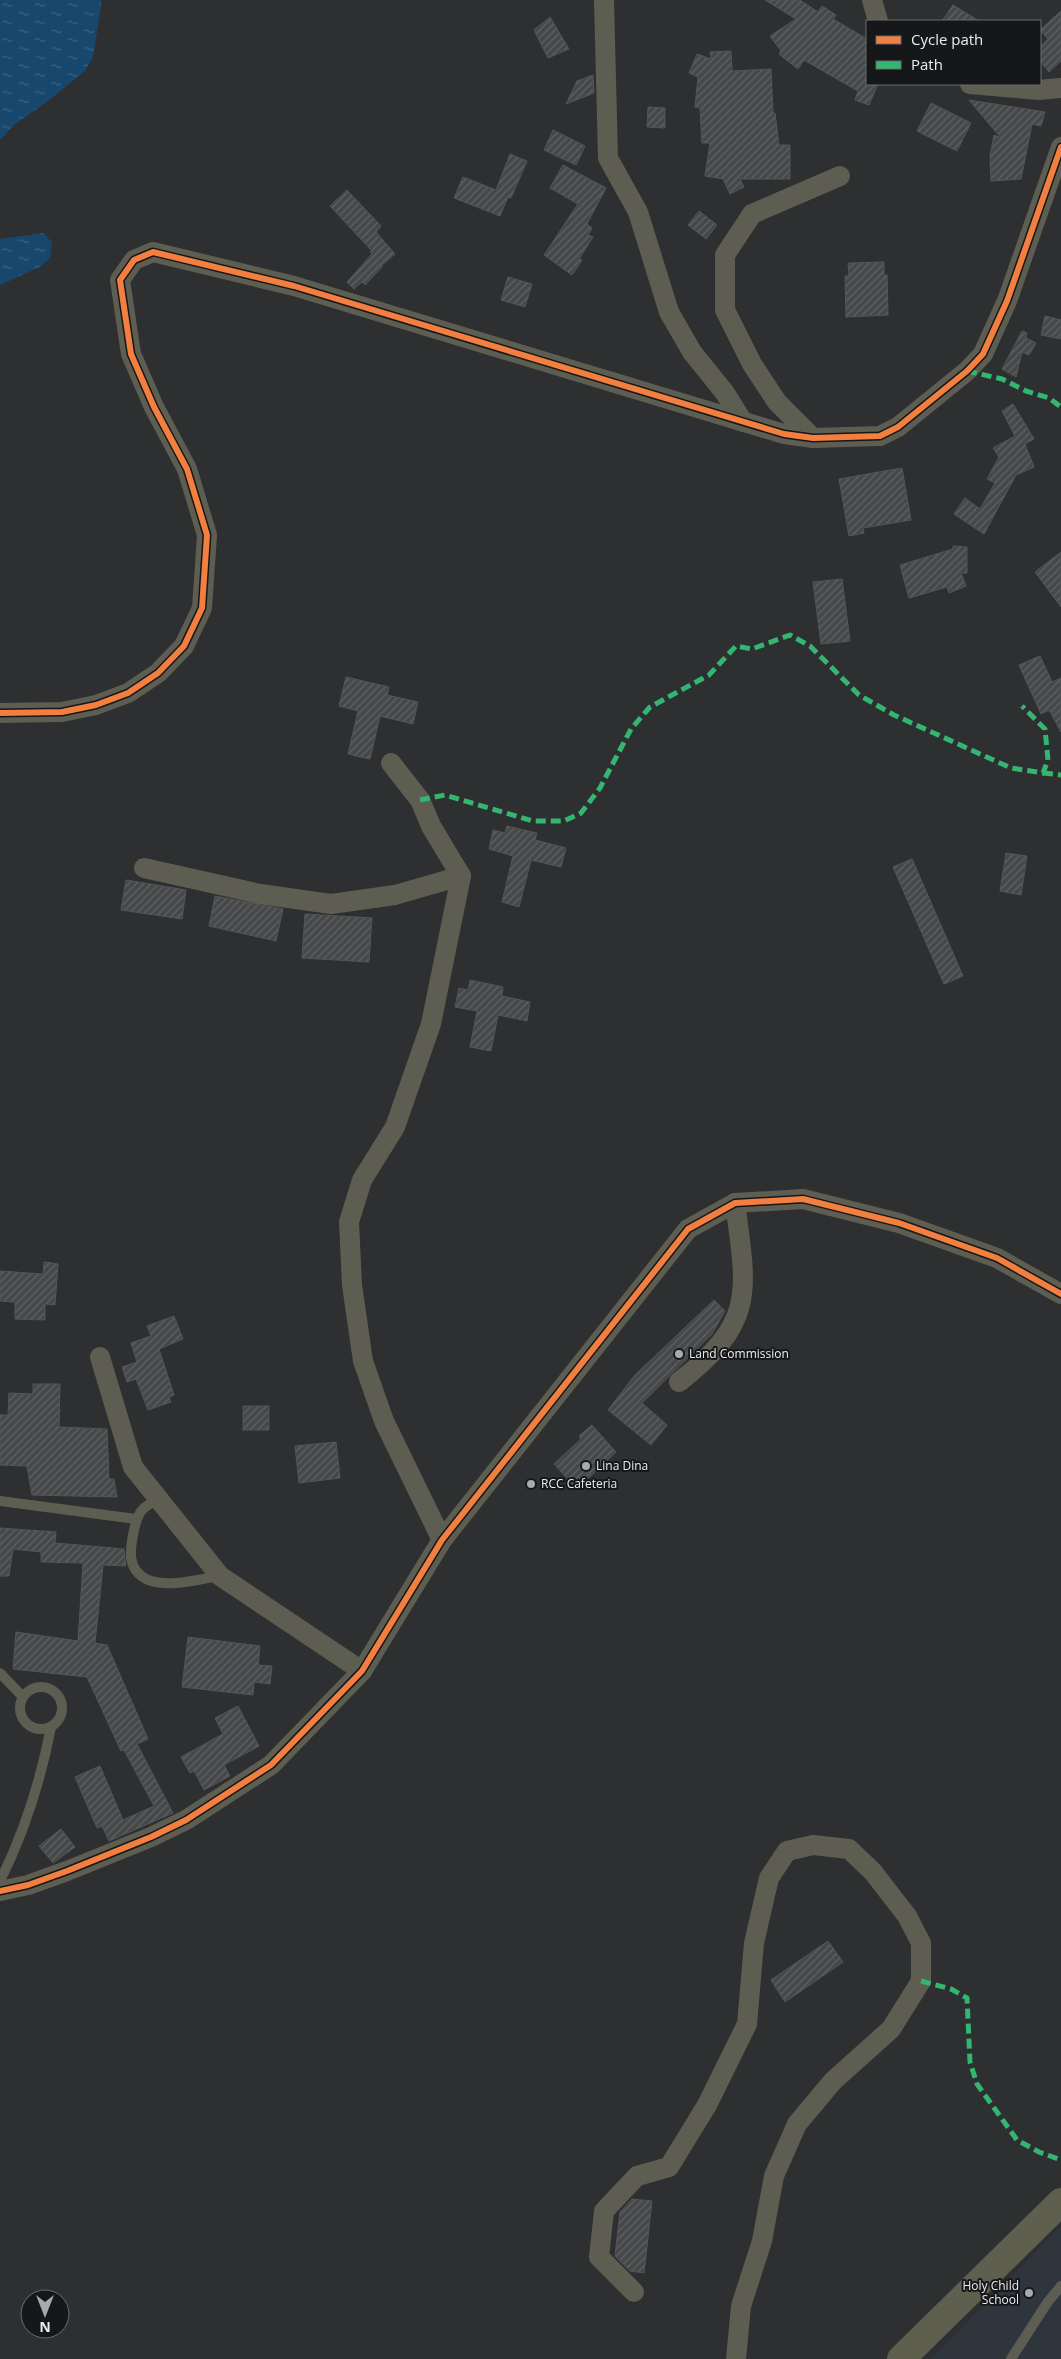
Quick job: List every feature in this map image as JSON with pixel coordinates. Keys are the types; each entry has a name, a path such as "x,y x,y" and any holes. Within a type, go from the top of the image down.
{"street":[{"path":"604,0 608,158 638,212 669,312 692,352 725,393 744,422"},
{"path":"872,0 878,20"},
{"path":"981,85 1038,90 1061,88"},
{"path":"0,713 62,712 96,705 128,693 158,673 184,646 202,608 207,535 187,469 154,407 131,354 120,280 134,260 153,252 294,286 784,434 813,438 880,436 898,427 967,371 983,354 1007,300 1061,147"},
{"path":"813,438 777,402 752,364 725,310 725,255 752,214 840,176"},
{"path":"391,763 420,800 431,826 461,876 431,1024 396,1127 362,1180 349,1222 352,1285 363,1360 384,1421 442,1540"},
{"path":"144,868 260,894 331,904 395,895 461,876"},
{"path":"0,1892 28,1885 67,1871 151,1837 186,1820 271,1766 362,1671 442,1540 688,1229 735,1203 803,1199 899,1224 997,1258 1061,1294"},
{"path":"679,1382 708,1359 732,1328 743,1297 742,1258 735,1203"},
{"path":"100,1357 133,1467 220,1576 362,1671"},
{"path":"634,2292 599,2257 604,2211 637,2176 669,2166 707,2104 747,2024 754,1943 769,1878 787,1851 812,1845 849,1849 873,1872 907,1916 921,1943 921,1981 891,2029 833,2081 797,2124 774,2176 762,2241 741,2306 736,2359"},
{"path":"901,2359 1061,2202"}],"lane":[{"path":"159,1499 142,1510 136,1519 130,1556 131,1563 138,1573 148,1580 161,1583 220,1576"},
{"path":"0,1501 136,1519"},
{"path":"0,1673 23,1697"},
{"path":"42,1687 52,1690 60,1698 62,1708 59,1719 51,1727 41,1729 30,1726 22,1718 20,1707 23,1697 31,1690 42,1687"},
{"path":"0,1881 24,1825 45,1759 51,1727"},
{"path":"1011,2359 1047,2303 1061,2286"}],"shaded area":[{"name":"Holy Child School","path":"1061,2226 1061,2359 931,2359"}],"water":[{"path":"0,0 102,0 93,57 85,71 14,125 0,140"},
{"path":"43,233 52,242 50,258 40,267 0,285 0,239"}],"building":[{"path":"765,0 800,0 818,12 822,6 836,15 833,19 866,38 866,85 878,85 869,105 855,100 858,91 804,60 798,69 779,54 781,51 770,36 796,19"},
{"path":"953,5 977,20 943,20"},
{"path":"1061,11 1061,61 1049,72 1041,62 1041,46 1048,39 1041,29"},
{"path":"550,17 569,49 548,58 534,30"},
{"path":"731,51 732,71 771,69 773,113 775,113 779,145 790,145 790,179 740,179 744,187 730,194 723,179 705,176 710,143 702,143 700,108 695,107 698,77 689,73 697,54 711,59 710,52"},
{"path":"593,75 594,93 566,104 577,81"},
{"path":"969,100 1045,112 1041,126 1032,124 1021,179 991,181 990,156 994,135 1001,138"},
{"path":"931,103 971,123 957,151 917,131"},
{"path":"648,107 665,108 665,128 647,127"},
{"path":"553,130 585,146 576,165 544,150"},
{"path":"510,154 527,161 511,198 508,197 500,216 454,198 463,177 496,190"},
{"path":"563,165 606,188 587,224 592,228 588,235 593,237 579,259 582,260 572,275 544,255 578,204 550,188"},
{"path":"347,190 381,226 376,232 395,254 381,266 365,285 362,282 354,289 347,282 372,254 370,252 372,251 330,206"},
{"path":"699,211 717,225 706,239 688,225"},
{"path":"884,262 884,275 887,275 888,315 846,317 845,276 849,276 848,263"},
{"path":"508,277 532,284 525,307 501,300"},
{"path":"1045,316 1061,320 1061,339 1041,335"},
{"path":"1022,331 1027,333 1026,338 1036,343 1029,355 1022,352 1016,377 1002,369"},
{"path":"1013,404 1034,439 1025,444 1034,467 1016,475 984,534 954,514 965,498 980,509 995,483 987,479 999,457 993,448 1015,436 1002,411"},
{"path":"902,468 911,520 863,528 864,533 849,536 839,479"},
{"path":"953,546 967,547 967,573 961,573 966,586 949,593 947,587 909,598 900,565 953,549"},
{"path":"1061,552 1061,607 1035,572"},
{"path":"842,579 850,641 821,644 813,582"},
{"path":"1040,656 1052,682 1061,678 1061,732 1049,710 1041,714 1019,665"},
{"path":"346,677 389,687 387,695 418,702 413,724 380,716 370,759 348,754 358,711 339,706"},
{"path":"507,826 537,833 535,840 566,848 561,867 531,860 519,907 502,902 513,856 489,849 493,830 505,833"},
{"path":"1006,853 1027,856 1021,895 1000,891"},
{"path":"912,859 963,976 944,984 893,867"},
{"path":"126,880 186,890 182,919 121,910"},
{"path":"215,896 283,909 276,941 209,926"},
{"path":"305,914 372,918 369,962 302,958"},
{"path":"470,980 503,987 502,996 530,1002 527,1021 498,1015 491,1051 470,1047 477,1011 455,1007 459,988 468,990"},
{"path":"44,1262 58,1264 55,1305 45,1304 45,1320 15,1319 15,1302 0,1301 0,1271 43,1274"},
{"path":"714,1300 725,1311 712,1334 642,1403 667,1425 651,1445 608,1410 635,1375"},
{"path":"174,1316 183,1339 159,1349 174,1395 169,1397 171,1402 148,1410 136,1379 127,1382 122,1367 137,1362 131,1343 151,1336 147,1326"},
{"path":"33,1384 60,1384 59,1427 107,1429 109,1479 114,1479 117,1497 32,1495 27,1466 0,1465 0,1415 8,1415 9,1393 33,1394"},
{"path":"243,1406 269,1406 269,1430 243,1430"},
{"path":"592,1425 616,1452 577,1489 554,1464 581,1439 579,1436"},
{"path":"336,1442 340,1478 299,1483 295,1446"},
{"path":"0,1528 56,1532 55,1543 124,1549 126,1566 103,1565 95,1643 107,1645 148,1739 137,1744 173,1813 109,1841 102,1826 97,1828 75,1777 100,1766 123,1820 154,1806 124,1750 121,1751 87,1677 13,1669 16,1632 78,1641 83,1563 41,1562 41,1552 13,1549 9,1576 0,1576"},
{"path":"188,1637 260,1646 258,1665 272,1666 270,1684 254,1682 253,1695 182,1687"},
{"path":"238,1706 259,1746 224,1765 230,1776 204,1790 194,1771 190,1773 181,1757 223,1734 215,1718"},
{"path":"61,1829 75,1847 53,1863 39,1846"},
{"path":"828,1941 843,1962 785,2002 771,1980"},
{"path":"632,2199 652,2201 644,2273 630,2271 615,2256 620,2212"}],"marked path":[{"path":"967,371 1002,379 1026,391 1049,398 1061,407"},
{"path":"420,800 445,795 533,821 564,821 581,813 600,788 631,729 650,707 709,675 736,646 752,649 790,635 810,646 859,695 894,715 1011,768 1043,773 1048,760 1045,729 1022,706"},
{"path":"1043,773 1061,775"},
{"path":"921,1981 951,1989 967,1998 970,2062 977,2084 1017,2140 1039,2152 1061,2160"}],"cycle path":[{"path":"0,713 62,712 96,705 128,693 158,673 184,646 202,608 207,535 187,469 154,407 131,354 120,280 134,260 153,252 294,286 784,434 813,438 880,436 898,427 967,371 983,354 1007,301 1061,147"},
{"path":"0,1891 28,1885 151,1837 186,1820 271,1765 362,1671 442,1540 688,1229 735,1203 803,1199 899,1223 997,1258 1061,1294"}],"place":[{"name":"Land Commission","path":"679,1354"},
{"name":"Lina Dina","path":"586,1466"},
{"name":"RCC Cafeteria","path":"531,1484"},
{"name":"Holy Child School","path":"1029,2293"}]}
